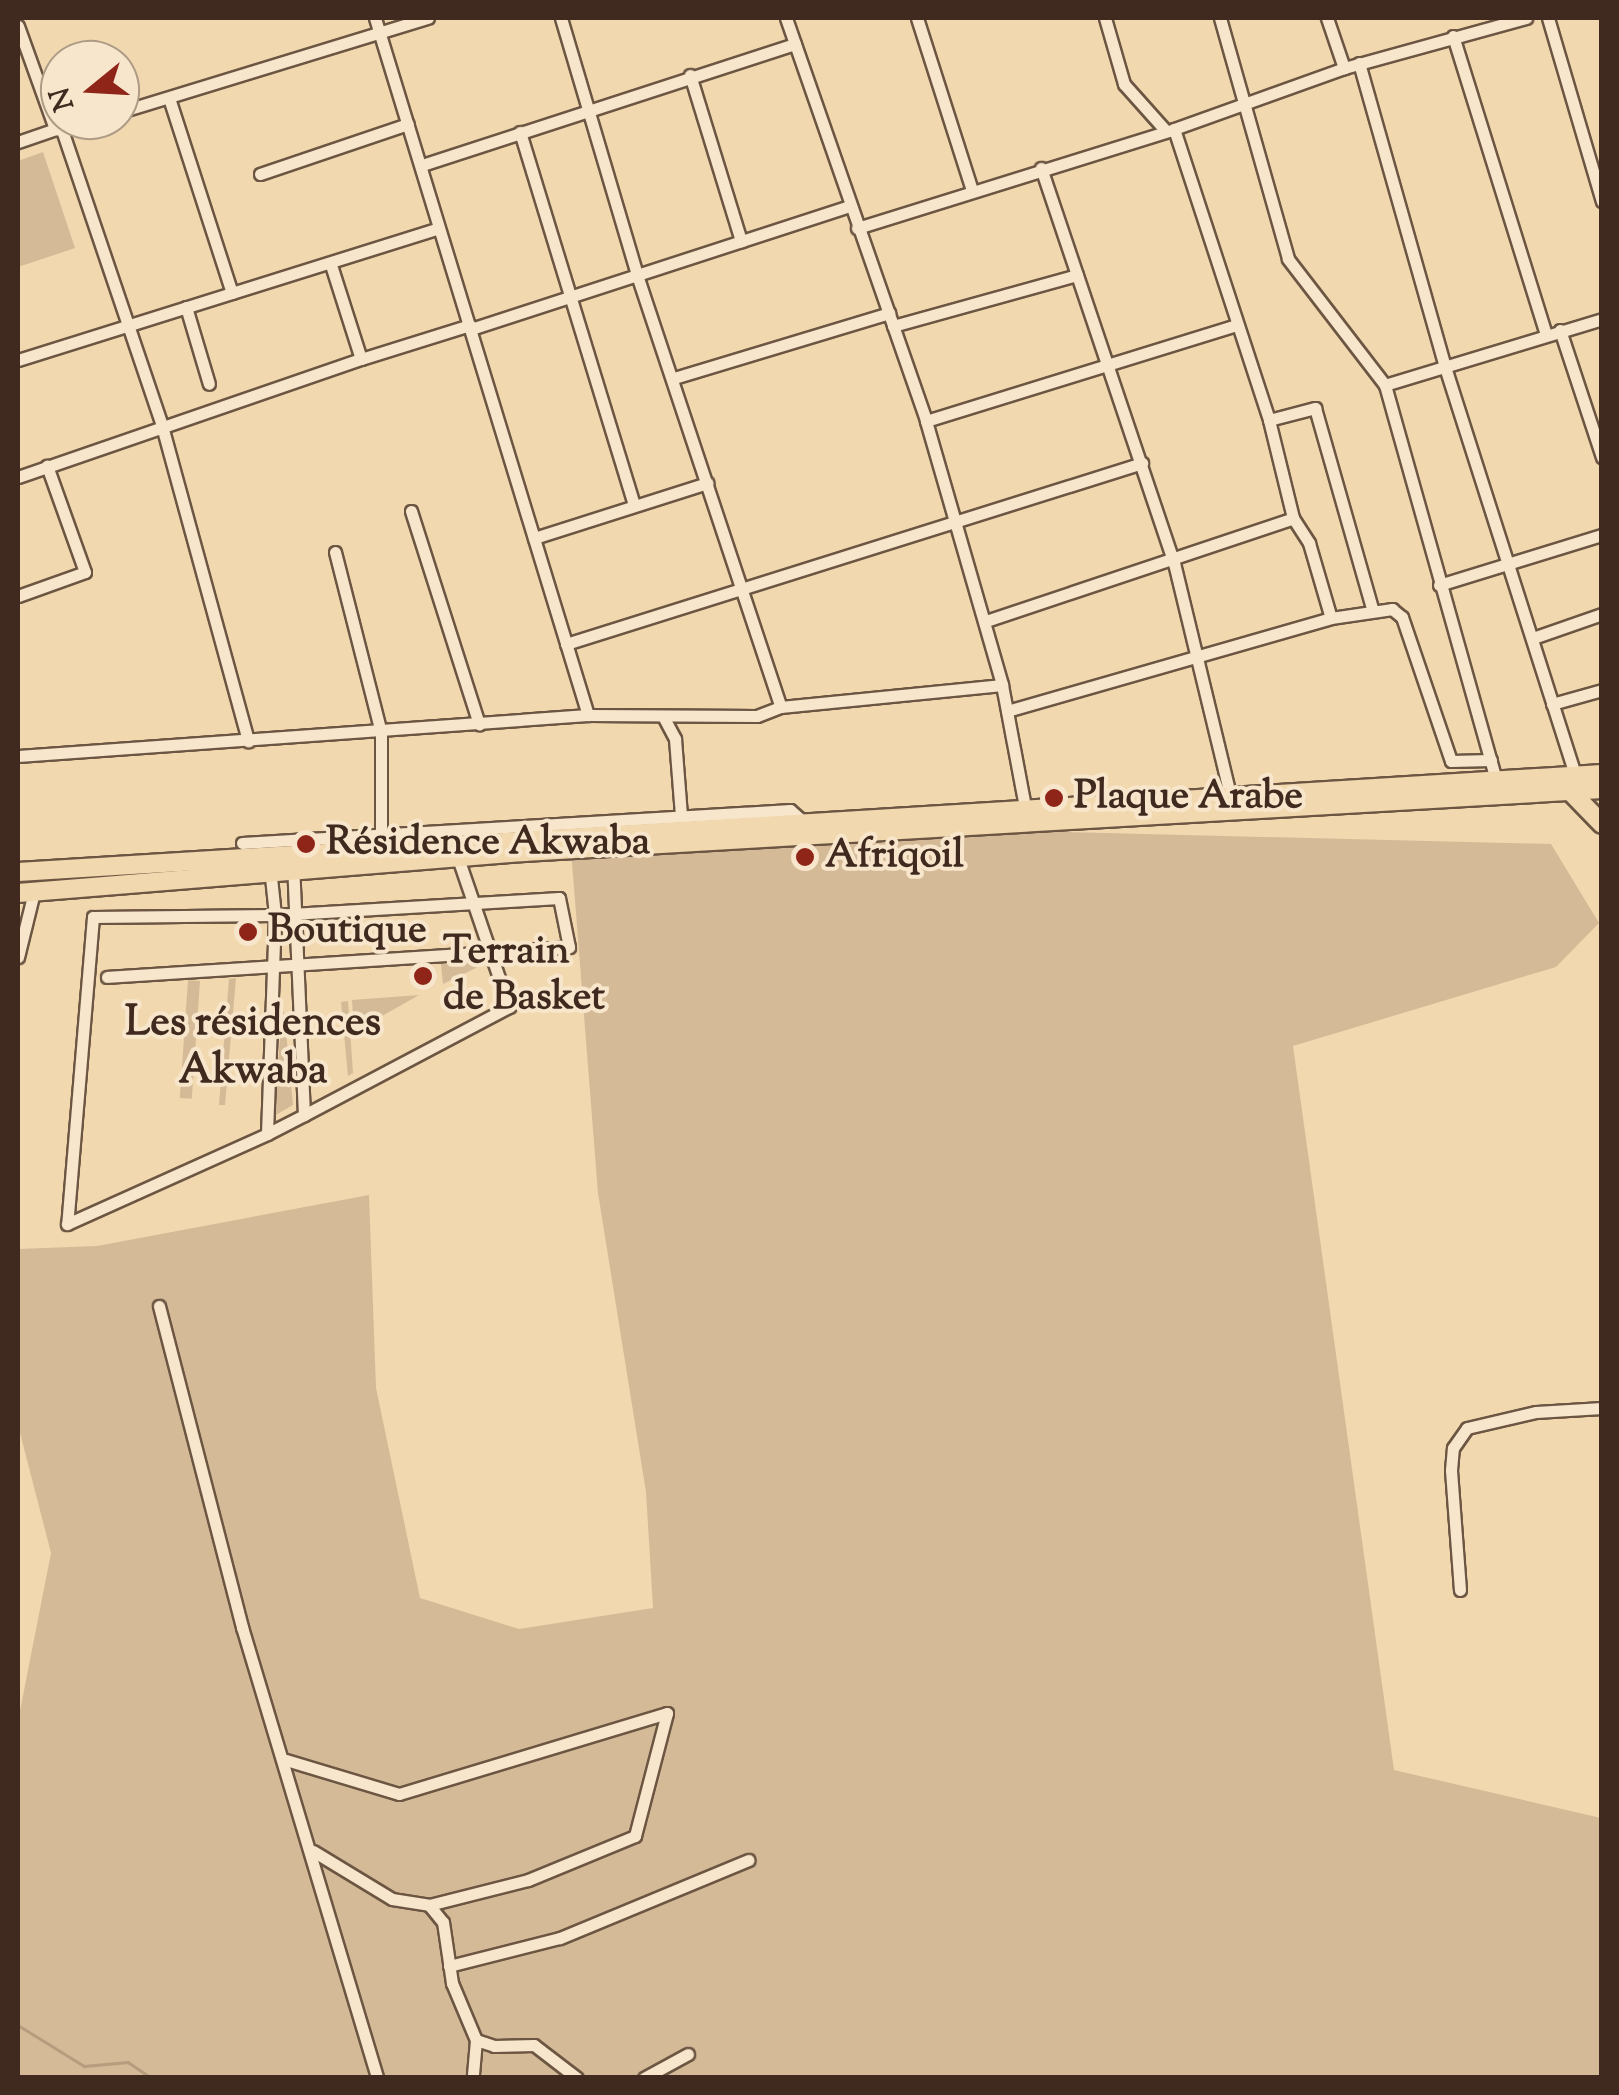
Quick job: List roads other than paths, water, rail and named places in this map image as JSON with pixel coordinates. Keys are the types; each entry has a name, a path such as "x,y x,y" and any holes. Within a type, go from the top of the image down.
{"main road":[{"path":"26,893 1572,783 1602,774"},
{"path":"18,872 269,853 1496,780 1572,783 1602,790"},
{"path":"1572,783 1602,824"}],"street":[{"path":"26,18 18,30 40,85"},
{"path":"375,18 588,715"},
{"path":"140,106 428,18"},
{"path":"561,18 637,275 782,707"},
{"path":"786,18 926,421 986,621 1025,807"},
{"path":"916,18 972,190"},
{"path":"1105,18 1124,84 1170,130 1269,420 1293,518 1308,544 1331,618"},
{"path":"1220,18 1288,259 1384,385 1496,780"},
{"path":"1327,18 1344,68"},
{"path":"857,228 1170,130 1359,63 1526,18"},
{"path":"1548,18 1602,201"},
{"path":"1453,36 1546,334"},
{"path":"422,165 588,107 794,44"},
{"path":"1359,63 1445,367 1512,563 1572,783"},
{"path":"690,75 741,241"},
{"path":"168,98 232,293"},
{"path":"260,174 408,124"},
{"path":"520,132 634,506"},
{"path":"62,140 162,426 248,741"},
{"path":"1042,168 1174,562 1230,794"},
{"path":"18,476 361,359 571,297 849,206"},
{"path":"18,360 437,229"},
{"path":"331,264 361,359"},
{"path":"674,378 1077,274"},
{"path":"186,308 209,384"},
{"path":"1384,385 1602,319"},
{"path":"926,421 1236,325"},
{"path":"1560,330 1602,457"},
{"path":"1269,420 1315,408 1372,608"},
{"path":"566,644 955,518 1142,463"},
{"path":"18,596 85,572 48,466"},
{"path":"534,538 707,483"},
{"path":"411,511 480,724"},
{"path":"986,621 1174,562 1293,518"},
{"path":"1439,585 1602,535"},
{"path":"335,552 382,732 381,836"},
{"path":"1007,710 1198,661 1372,608 1402,617 1451,761 1492,760"},
{"path":"1533,638 1602,614"},
{"path":"18,756 588,715 757,716 782,707 1002,685"},
{"path":"1552,704 1602,690"},
{"path":"664,718 675,738 681,816"},
{"path":"242,843 790,810 806,824"},
{"path":"292,852 304,1114"},
{"path":"266,1134 275,915 269,853"},
{"path":"107,977 296,967 491,954 568,947 558,898 474,904 275,915 94,916 67,1224 266,1134 510,1007 491,954 474,904 459,861"},
{"path":"18,957 26,893"},
{"path":"159,1306 216,1536 313,1850 377,2078"},
{"path":"1460,1590 1451,1470 1453,1448 1467,1428 1536,1412 1602,1408"},
{"path":"286,1760 399,1794 666,1712 635,1836 528,1880 430,1905 392,1899 313,1850"},
{"path":"449,1966 560,1938 748,1860"},
{"path":"430,1905 444,1922 449,1966 476,2040 473,2078"},
{"path":"476,2040 494,2046 534,2044 578,2078"},
{"path":"644,2078 688,2054"}],"waterway":[{"path":"18,2025 84,2066 128,2062 152,2078"}],"place":[{"name":"Plaque Arabe","path":"1054,798"},
{"name":"Résidence Akwaba","path":"306,844"},
{"name":"Afriqoil","path":"805,857"},
{"name":"Boutique","path":"248,932"},
{"name":"Terrain de Basket","path":"423,976"}],"district":[{"name":"Les résidences Akwaba","path":"253,1048"}]}
